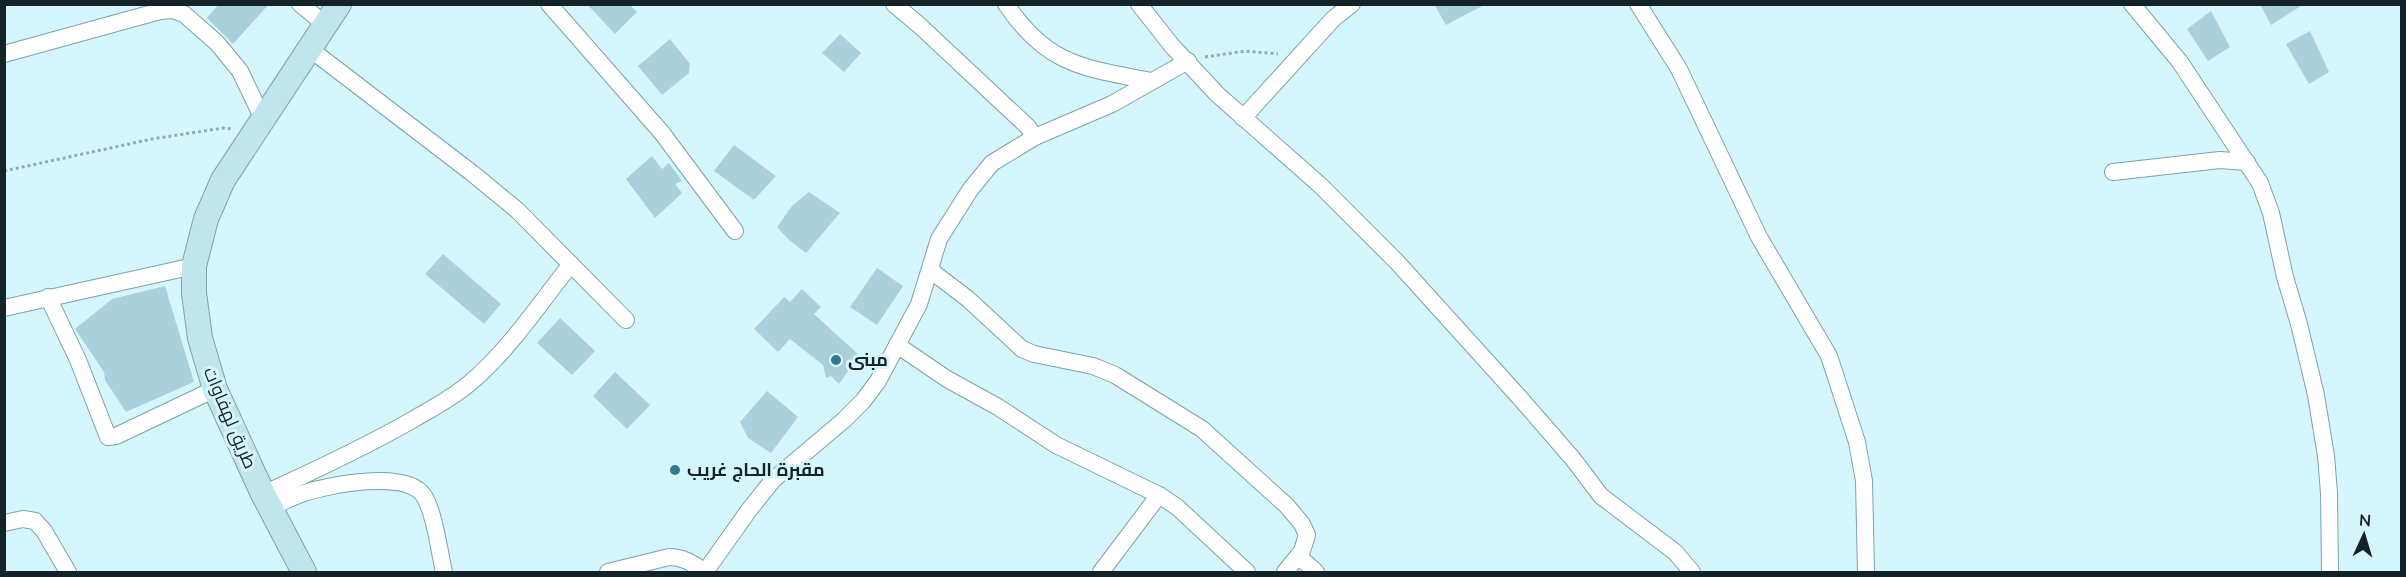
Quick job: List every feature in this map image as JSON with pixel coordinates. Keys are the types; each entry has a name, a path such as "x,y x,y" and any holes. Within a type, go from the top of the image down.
{"street":[{"path":"300,4 325,24"},
{"name":"طريق لهفاوات","path":"304,573 266,501 215,389 200,338 194,293 194,266 206,219 223,180 339,4"},
{"path":"549,4 662,133 735,231"},
{"path":"894,4 920,25 1028,127 1035,137"},
{"path":"1006,4 1030,33 1065,61 1094,70 1151,81"},
{"path":"1139,4 1172,46 1243,118 1321,186 1397,262 1520,398 1573,459 1601,496 1675,552 1692,573"},
{"path":"1243,118 1311,42 1333,19 1352,4"},
{"path":"1638,4 1679,69 1758,237 1829,356 1857,442 1864,481 1866,573"},
{"path":"2132,4 2180,62 2247,162 2260,183 2271,213 2316,395 2326,456 2330,573"},
{"path":"4,54 160,11 172,10 184,14 217,44 240,71 259,125"},
{"path":"310,49 517,210 626,320"},
{"path":"608,573 669,557 679,557 705,573 773,480 863,401 878,381 919,304 939,239 970,190 992,163 1035,137 1086,116 1188,61"},
{"path":"2113,172 2220,160 2247,162"},
{"path":"266,501 444,402 471,382 493,362 571,264"},
{"path":"4,308 194,266"},
{"path":"930,270 968,299 1022,349 1034,354 1093,366 1116,375 1202,429 1287,506 1302,524 1307,535 1302,551 1285,573"},
{"path":"48,297 78,360 108,437 116,436 215,389"},
{"path":"897,345 947,379 998,407 1056,445 1159,495 1192,520 1247,573"},
{"path":"266,501 325,487 371,481 410,485 424,497 435,530 444,573"},
{"path":"1101,573 1159,495"},
{"path":"4,523 23,519 34,521 48,538 68,573"},
{"path":"1298,556 1316,573"}],"path":[{"path":"1188,61 1217,54 1245,51 1276,54 1301,49 1311,42"},
{"path":"4,171 152,139 259,125"}],"building":[{"path":"219,4 269,4 233,44 207,18"},
{"path":"587,4 629,4 637,12 615,34"},
{"path":"1434,4 1486,4 1446,25"},
{"path":"2260,4 2304,4 2271,25"},
{"path":"2211,11 2230,47 2208,61 2187,29"},
{"path":"2310,31 2329,72 2309,84 2286,44"},
{"path":"840,34 861,53 844,72 822,53"},
{"path":"670,39 690,64 689,73 662,95 638,66"},
{"path":"734,145 776,176 754,200 714,171"},
{"path":"652,156 662,169 669,163 682,181 675,184 682,193 655,218 626,179"},
{"path":"809,192 840,213 806,253 777,227 792,206"},
{"path":"443,254 501,304 484,324 425,274"},
{"path":"877,268 903,286 877,325 850,307"},
{"path":"165,286 194,382 126,412 105,380 104,372 75,329 112,299"},
{"path":"802,289 821,307 814,314 859,355 839,384 831,376 826,378 823,365 790,339 778,352 754,329 784,297 790,302"},
{"path":"560,318 595,351 572,375 537,343"},
{"path":"615,372 650,405 627,429 593,396"},
{"path":"767,391 798,417 771,453 748,438 740,422"}],"place":[{"name":"مبنى","path":"836,360"},
{"name":"مقبرة الحاج غريب","path":"675,470"}]}
